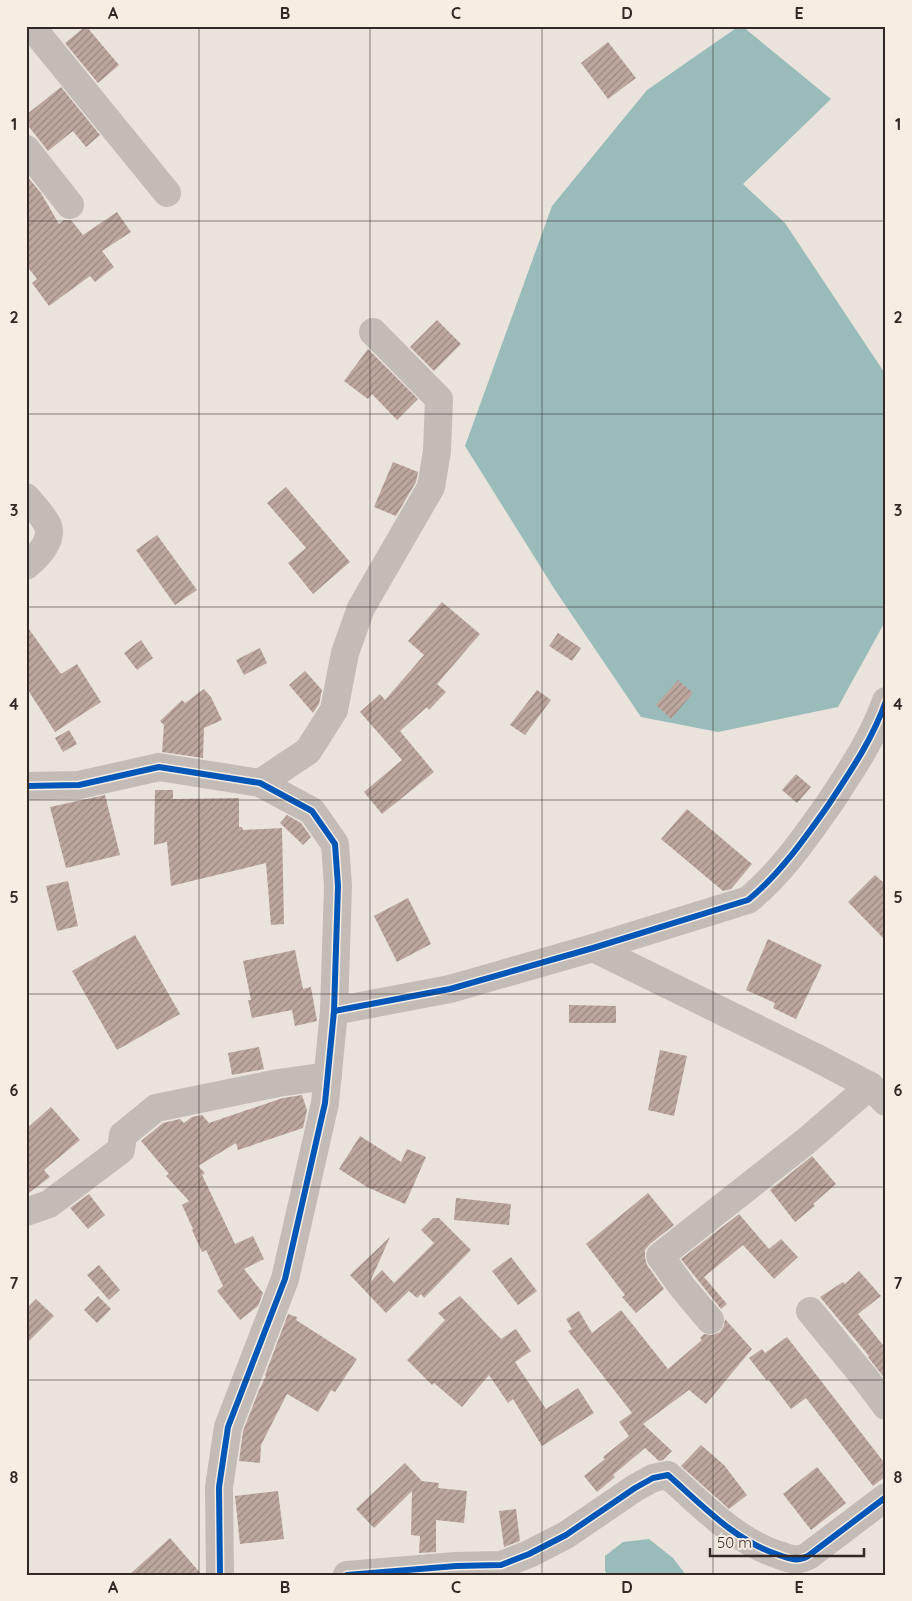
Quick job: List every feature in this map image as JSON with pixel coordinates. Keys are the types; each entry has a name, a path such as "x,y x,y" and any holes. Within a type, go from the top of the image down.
{"street":[{"path":"31,26 167,193"},
{"path":"26,149 70,205"},
{"path":"260,783 308,750 334,710 345,653 361,608 431,487 437,451 439,399 373,332"},
{"path":"26,497 48,526 48,539 38,556 26,566"},
{"path":"334,1011 450,989 594,948 748,900 783,865 815,824 857,762 876,728 886,701"},
{"path":"26,786 79,785 159,767 260,783 312,811 336,844 338,886 334,1011 325,1103 285,1279 228,1427 219,1487 220,1575"},
{"path":"594,948 813,1056 878,1094 805,1142 660,1256 683,1288 710,1320"},
{"path":"26,1212 49,1204 121,1150 123,1135 156,1108 278,1083 328,1076"},
{"path":"810,1311 886,1406"},
{"path":"347,1575 456,1566 501,1565 529,1554 566,1535 634,1488 653,1478 668,1475 731,1530 761,1549 794,1560 808,1556 886,1497"}],"water":[{"path":"739,26 742,26 831,99 743,184 785,223 886,375 886,620 838,707 718,732 641,717 555,590 465,446 552,206 647,90"},
{"path":"649,1539 673,1558 686,1575 608,1575 605,1571 605,1556 623,1542"}],"building":[{"path":"86,26 119,65 98,83 65,43"},
{"path":"608,42 636,78 608,99 581,63"},
{"path":"61,87 100,135 86,147 73,131 48,151 26,123 26,115"},
{"path":"26,175 41,193 59,224 64,220 71,220 83,235 117,212 131,232 102,251 114,267 95,282 90,276 49,306 32,283 37,279 26,265"},
{"path":"437,320 461,344 434,371 410,347"},
{"path":"368,349 418,399 397,420 372,394 368,399 344,381"},
{"path":"393,462 418,472 416,482 396,516 374,507"},
{"path":"286,487 350,562 313,594 288,563 306,548 267,503"},
{"path":"157,535 197,590 175,605 136,550"},
{"path":"442,602 480,634 437,684 446,692 429,710 427,707 400,731 434,772 382,814 364,792 402,760 360,712 380,694 385,700 424,655 408,641"},
{"path":"26,625 61,674 77,664 101,702 55,732 26,687"},
{"path":"558,633 581,648 572,661 549,646"},
{"path":"141,640 153,658 137,670 124,653"},
{"path":"260,648 267,663 244,675 236,660"},
{"path":"305,671 322,690 319,704 313,713 289,685"},
{"path":"678,680 693,693 671,719 656,705"},
{"path":"204,689 211,697 222,720 204,728 203,758 162,752 164,725 160,721 182,700 185,703"},
{"path":"537,690 551,700 525,735 510,725"},
{"path":"69,730 77,744 63,752 55,738"},
{"path":"796,774 811,787 797,803 782,790"},
{"path":"155,790 173,790 173,799 239,798 239,827 242,827 243,830 282,828 284,924 271,925 266,863 171,886 167,842 154,845"},
{"path":"105,795 120,855 66,868 50,807"},
{"path":"687,809 752,864 731,889 723,891 661,839"},
{"path":"287,815 301,823 311,837 303,845 280,823"},
{"path":"875,875 886,885 886,941 848,902"},
{"path":"68,881 78,926 57,931 46,886"},
{"path":"408,898 431,944 397,962 374,916"},
{"path":"135,935 180,1014 117,1050 72,971"},
{"path":"768,939 822,965 796,1019 773,1008 775,1003 746,990"},
{"path":"295,950 303,989 311,987 317,1021 295,1026 292,1010 252,1018 248,1000 251,1000 243,961"},
{"path":"569,1005 616,1006 616,1023 569,1023"},
{"path":"259,1047 264,1069 232,1075 228,1053"},
{"path":"660,1050 687,1056 674,1116 648,1110"},
{"path":"302,1095 307,1110 303,1128 238,1150 236,1143 198,1166 205,1173 202,1175 235,1244 253,1236 264,1259 244,1269 263,1293 258,1306 240,1320 217,1291 223,1286 206,1250 202,1252 182,1205 189,1201 166,1176 169,1174 141,1141 163,1123 180,1119 184,1123 192,1117 202,1115 209,1123 283,1098"},
{"path":"51,1107 80,1140 44,1170 50,1177 26,1195 26,1129"},
{"path":"360,1136 401,1162 407,1149 426,1157 405,1204 367,1187 339,1169"},
{"path":"812,1156 836,1184 813,1204 815,1206 795,1222 770,1190"},
{"path":"648,1193 674,1225 645,1250 647,1265 664,1289 636,1313 622,1297 625,1295 586,1244"},
{"path":"89,1194 105,1215 88,1229 70,1208"},
{"path":"456,1198 511,1204 509,1225 454,1220"},
{"path":"739,1214 769,1249 781,1239 798,1257 774,1279 743,1245 704,1277 727,1304 721,1309 681,1259"},
{"path":"433,1218 439,1218 471,1250 424,1298 421,1294 417,1298 409,1291 386,1313 350,1275 390,1237 370,1282 382,1270 394,1283 434,1243 421,1230"},
{"path":"511,1257 537,1291 518,1305 492,1271"},
{"path":"99,1265 120,1290 109,1300 87,1275"},
{"path":"859,1271 881,1296 858,1314 883,1345 886,1342 886,1380 869,1356 820,1297 843,1282 845,1284"},
{"path":"98,1296 111,1309 97,1323 84,1310"},
{"path":"460,1296 501,1339 516,1329 531,1351 515,1362 546,1409 578,1388 594,1413 542,1446 513,1399 508,1403 489,1375 462,1407 434,1383 432,1385 407,1360 445,1320 438,1313"},
{"path":"36,1299 54,1316 26,1344 26,1309"},
{"path":"621,1310 668,1369 702,1340 700,1338 704,1334 712,1335 720,1332 724,1326 725,1319 752,1349 706,1404 689,1390 643,1424 672,1451 663,1460 659,1461 645,1448 613,1475 615,1477 597,1492 584,1476 605,1459 603,1457 629,1436 619,1422 632,1413 568,1331 572,1329 566,1319 579,1311 592,1333"},
{"path":"288,1314 297,1317 296,1320 357,1359 335,1392 331,1390 318,1412 287,1394 261,1445 260,1463 239,1461 243,1431 266,1376"},
{"path":"787,1337 886,1465 886,1476 873,1486 806,1398 791,1409 749,1358 762,1349 765,1353"},
{"path":"701,1445 724,1465 747,1495 729,1509 681,1466"},
{"path":"405,1463 422,1481 439,1483 438,1488 467,1491 464,1523 436,1520 436,1552 419,1553 420,1536 411,1535 412,1491 374,1528 356,1509"},
{"path":"817,1467 846,1503 811,1530 783,1494"},
{"path":"278,1491 284,1539 240,1544 235,1496"},
{"path":"516,1509 520,1541 504,1547 499,1511"},
{"path":"170,1538 202,1575 129,1575"}],"cycle path":[{"path":"334,1011 450,989 593,948 748,900 771,879 829,804 868,742 886,701"},
{"path":"26,786 79,785 159,767 260,783 312,811 335,844 338,886 334,1011 325,1103 285,1279 228,1427 219,1487 220,1575"},
{"path":"347,1575 456,1566 501,1565 529,1554 566,1535 653,1478 668,1475 706,1510 748,1541 763,1549 794,1559 808,1556 886,1497"}]}
